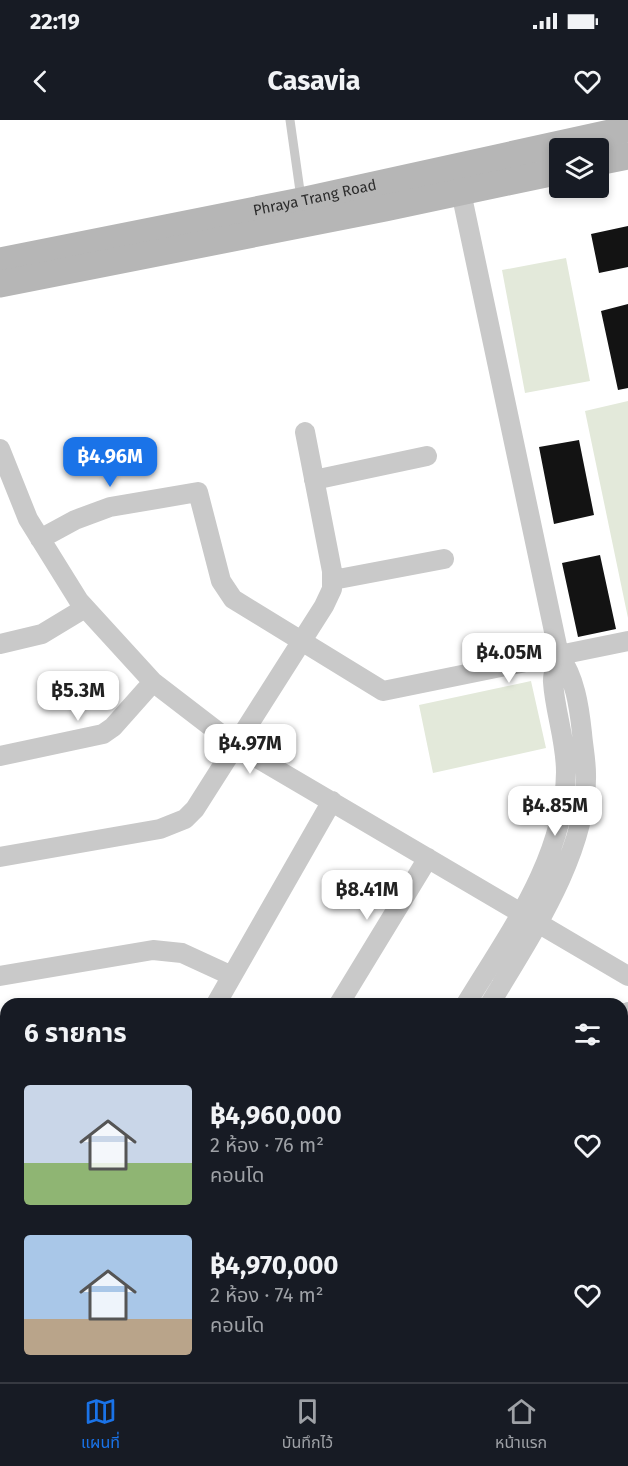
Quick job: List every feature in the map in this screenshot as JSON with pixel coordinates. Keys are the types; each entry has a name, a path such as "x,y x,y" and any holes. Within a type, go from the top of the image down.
{"main road":[{"name":"Phraya Trang Road","path":"0,261 301,201 628,129"},
{"path":"609,160 628,156"},
{"name":"Phraya Trang Road","path":"0,284 549,173"}],"street":[{"path":"461,192 559,655 553,680 562,728 566,770 564,811 529,918 493,998"},
{"path":"0,856 174,825 195,809 329,597 333,580 304,432"},
{"path":"0,449 28,519 40,539 86,608 153,682 235,745 628,976"},
{"path":"314,480 427,456"},
{"path":"40,539 75,520 110,507 198,492 225,591 233,599 383,691 628,641"},
{"path":"333,580 444,559"},
{"path":"0,644 42,634 86,608"},
{"path":"0,756 103,734 113,727 153,682"},
{"path":"219,998 332,801"},
{"path":"343,998 428,858"},
{"path":"470,998 529,918"},
{"path":"0,976 153,950 182,953 232,976"}],"lane":[{"path":"290,120 301,201"}],"green space":[{"path":"566,258 590,381 525,393 502,270"},
{"path":"628,401 628,618 585,411"},
{"path":"531,681 546,748 433,773 419,705"}],"building":[{"path":"628,226 628,267 599,273 591,234"},
{"path":"628,304 628,388 618,390 601,311"},
{"path":"579,440 594,515 554,524 539,447"},
{"path":"600,555 616,629 578,637 562,563"}]}
